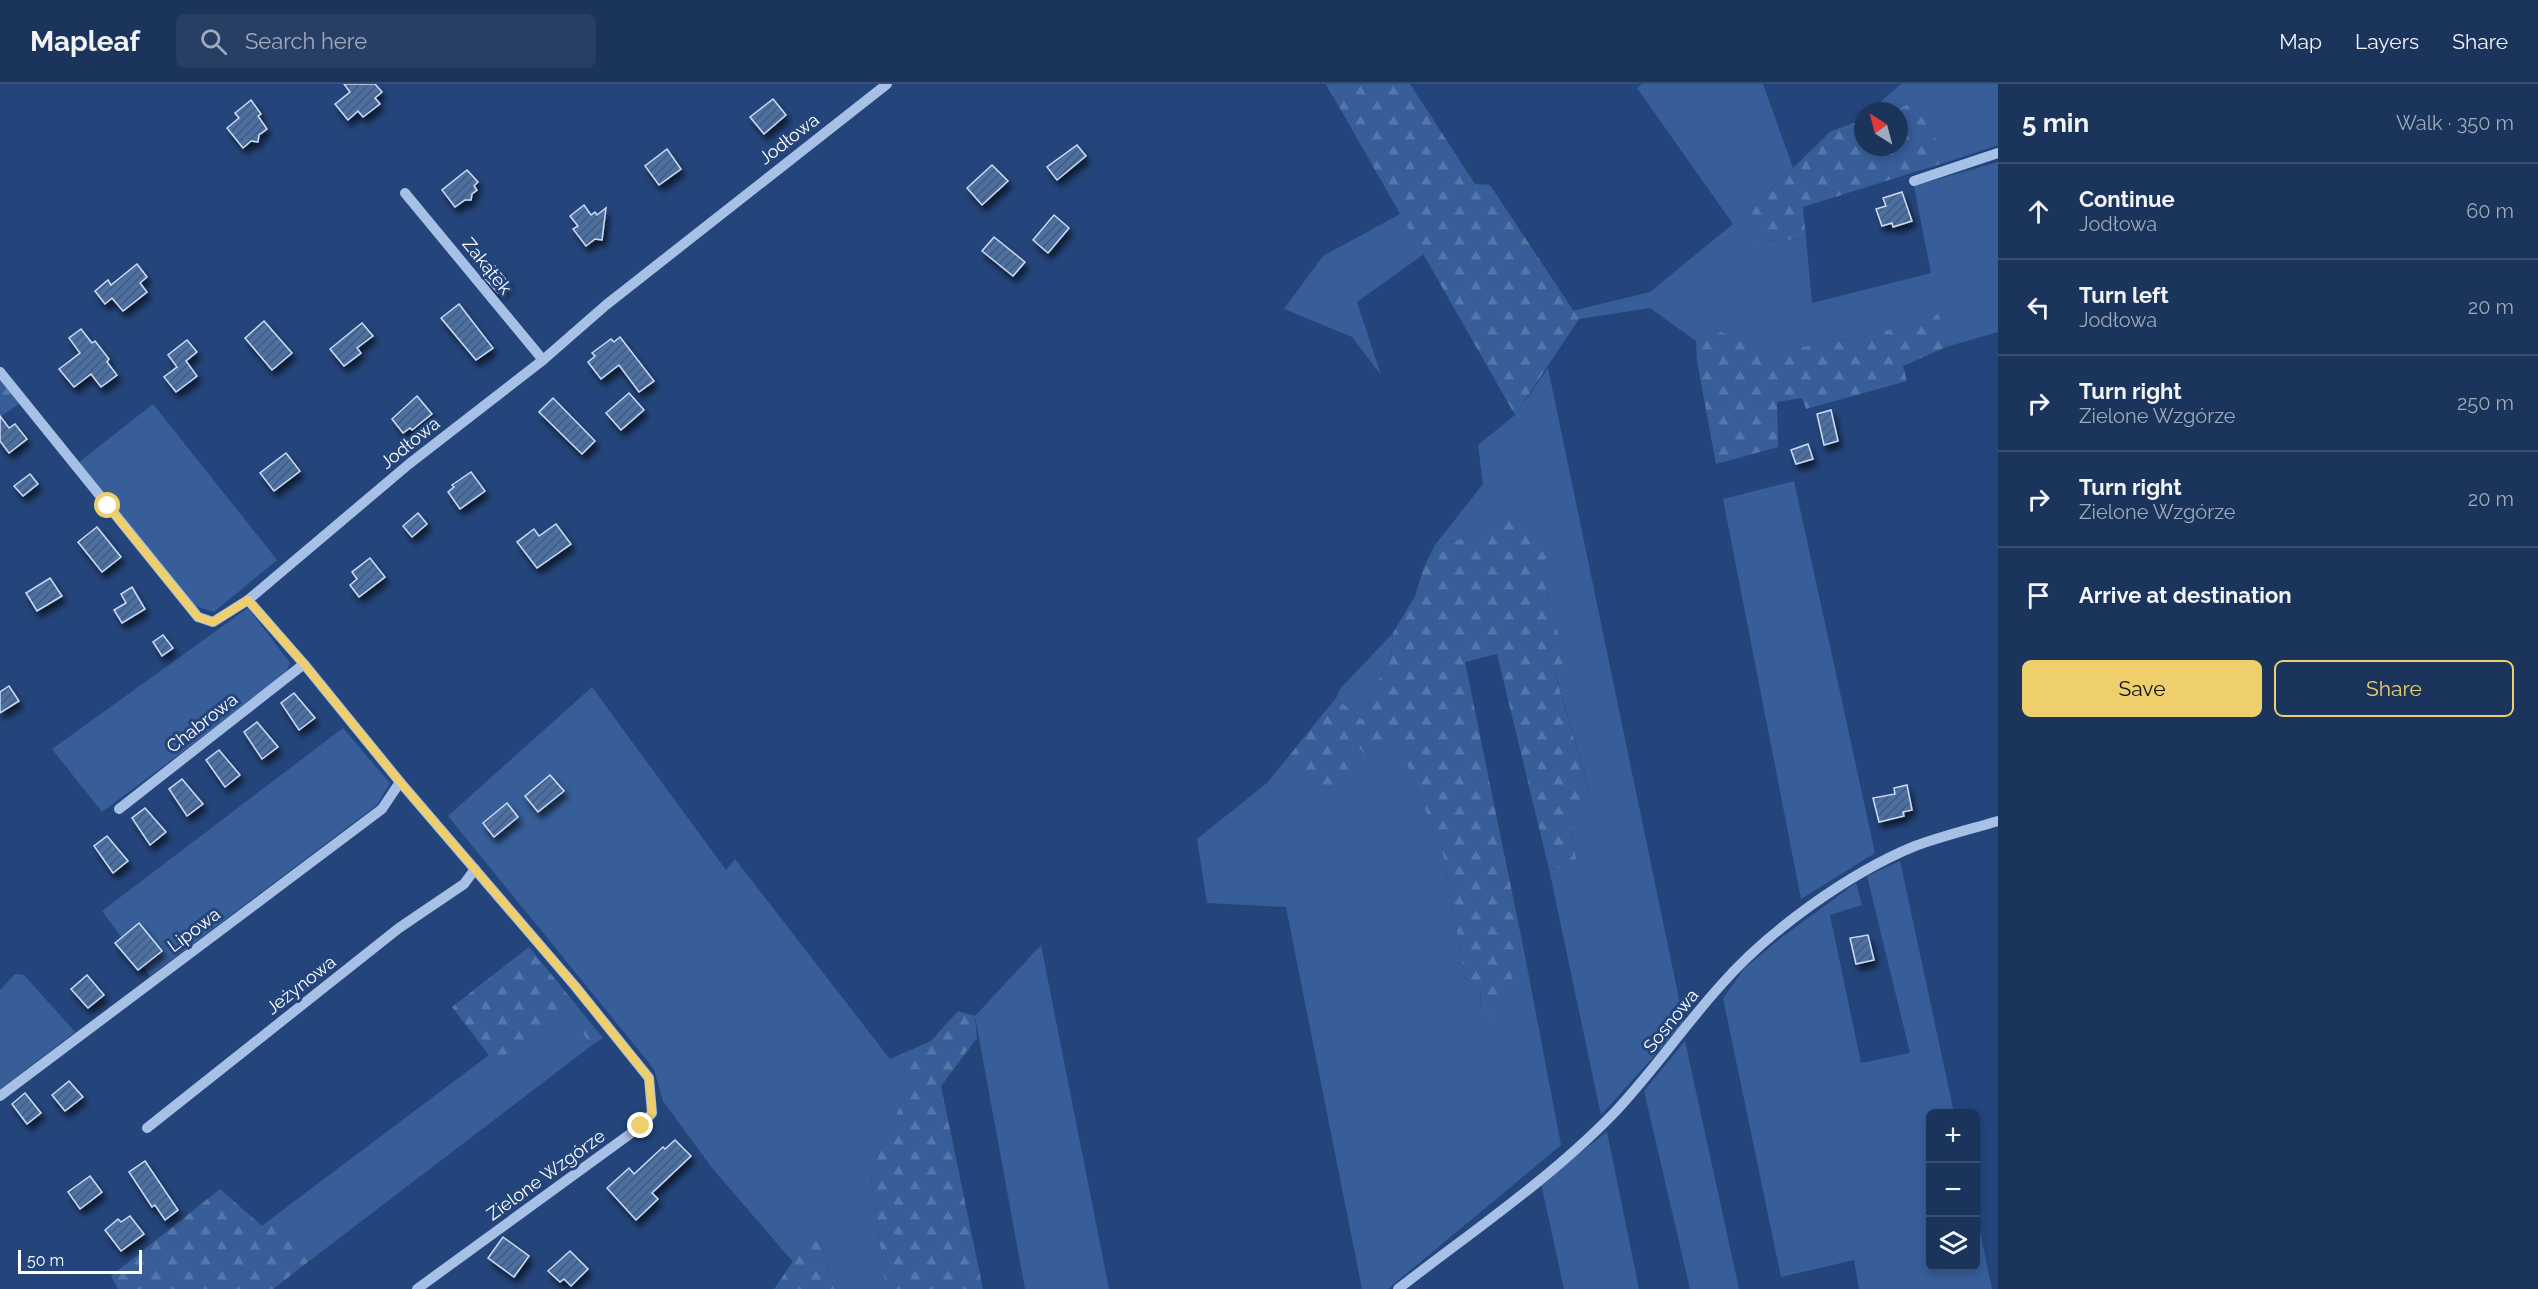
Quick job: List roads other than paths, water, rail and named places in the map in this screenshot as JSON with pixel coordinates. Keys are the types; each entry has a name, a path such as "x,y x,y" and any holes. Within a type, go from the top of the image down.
{"street":[{"name":"Jodłowa","path":"0,372 198,617 213,622 248,600 409,464 543,360 615,298 887,84"},
{"path":"1914,181 1998,153"},
{"name":"Zakątek","path":"405,193 543,360"},
{"name":"Zielone Wzgórze","path":"248,600 575,986 649,1078 652,1113 641,1126 417,1289"},
{"name":"Chabrowa","path":"119,809 304,664"},
{"name":"Lipowa","path":"0,1096 382,809 400,782"},
{"name":"Sosnowa","path":"1398,1289 1565,1159 1604,1122 1659,1063 1721,984 1785,924 1860,875 1915,846 1998,821"},
{"name":"Jeżynowa","path":"147,1128 399,928 464,884 475,870"}]}
